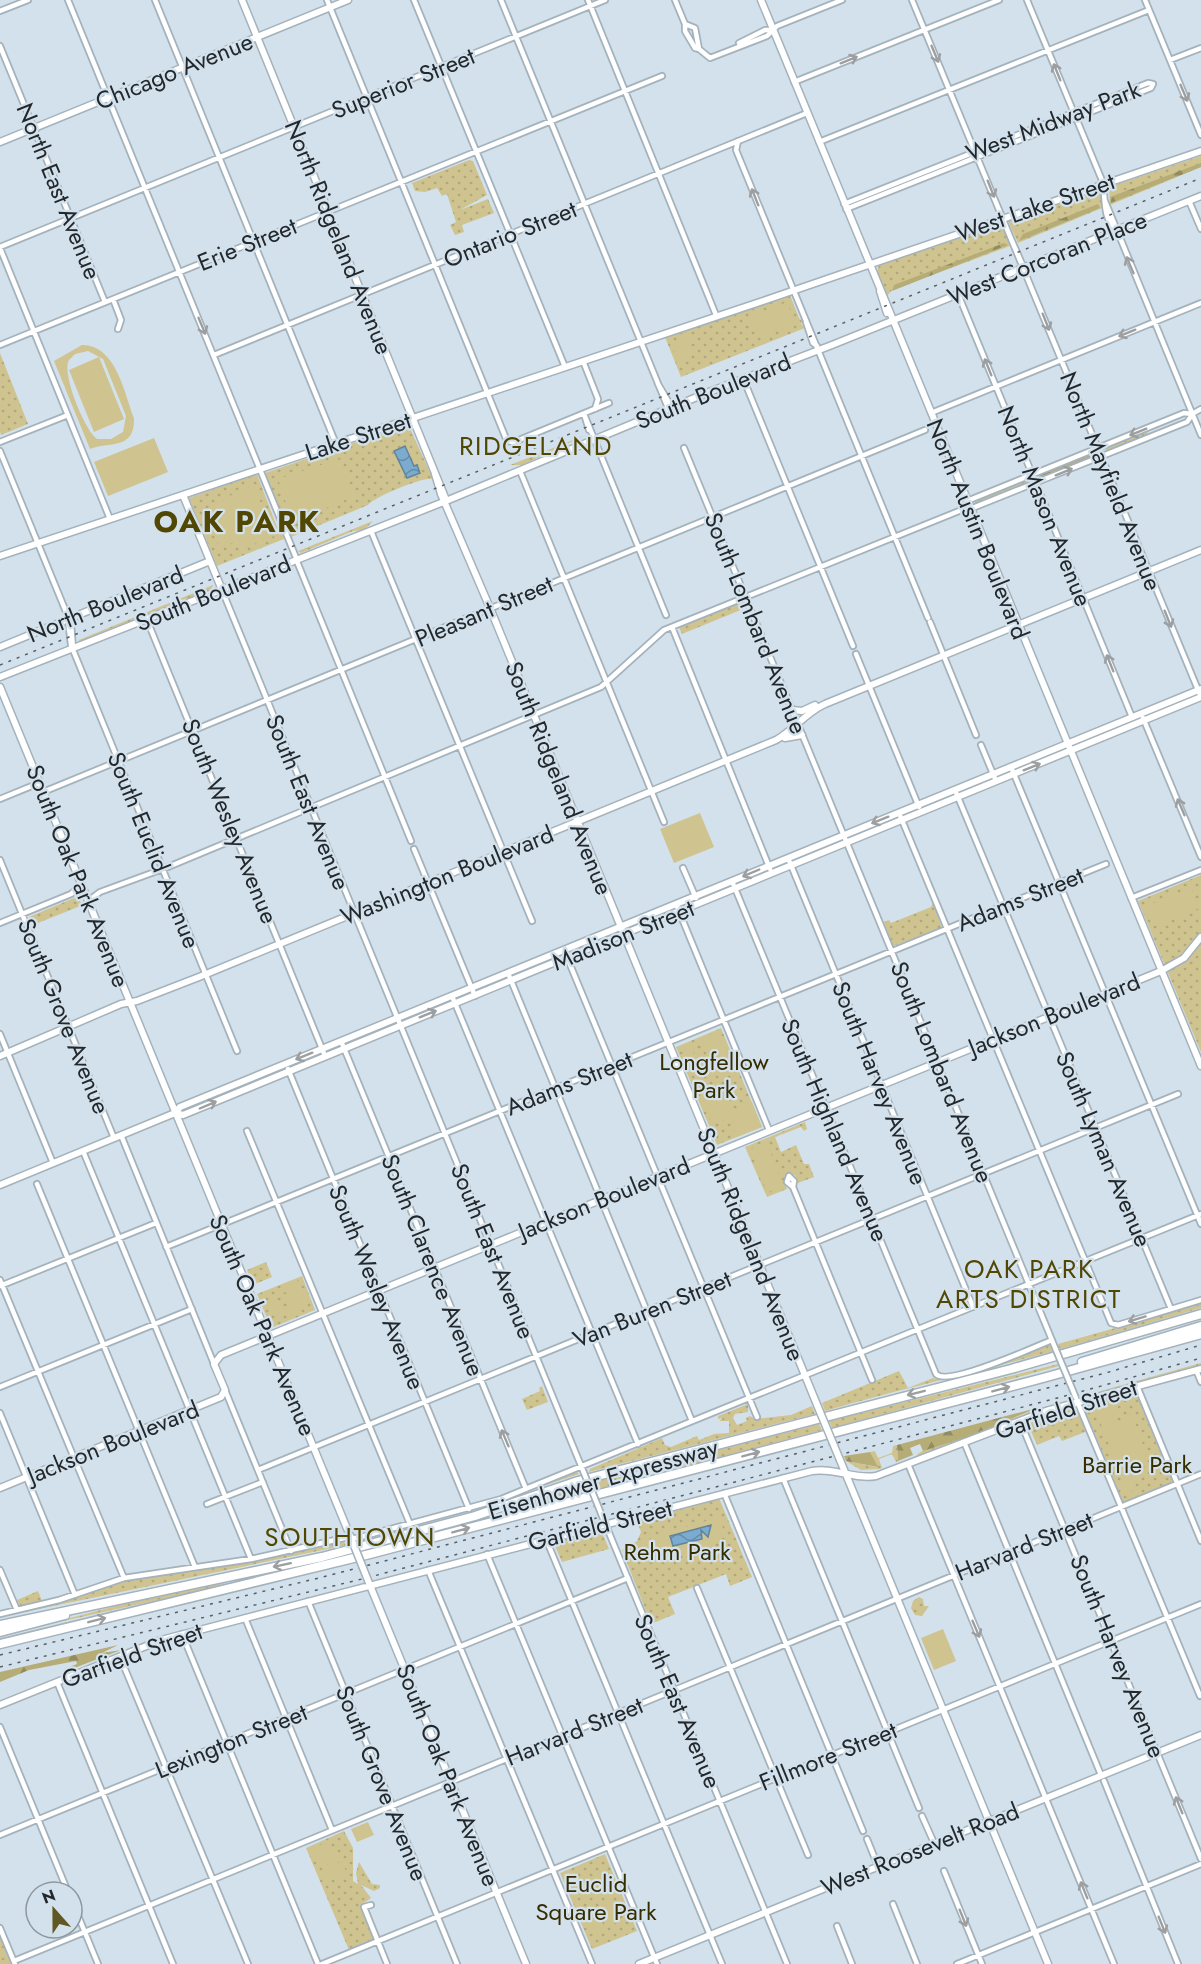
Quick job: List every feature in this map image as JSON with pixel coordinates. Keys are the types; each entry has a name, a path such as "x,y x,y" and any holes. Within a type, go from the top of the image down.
{"highway":[{"name":"Eisenhower Expressway","path":"0,1625 343,1551 475,1516 578,1480 1095,1345 1201,1314"},
{"path":"1095,1345 1121,1342 1201,1324"},
{"path":"1043,1378 1068,1367 1201,1324"},
{"name":"Eisenhower Expressway","path":"0,1644 366,1555 1043,1378 1201,1334"},
{"path":"0,1635 72,1614 96,1604"},
{"path":"0,1635 46,1633"}],"street":[{"path":"0,11 28,0"},
{"path":"68,0 411,842"},
{"path":"154,0 336,444"},
{"name":"North Ridgeland Avenue","path":"242,0 435,474 445,493 446,501"},
{"path":"327,0 507,441 514,442 609,403"},
{"name":"Chicago Avenue","path":"0,142 348,0"},
{"path":"414,0 565,367"},
{"path":"501,0 668,408"},
{"path":"588,0 716,315"},
{"name":"Superior Street","path":"0,248 605,0"},
{"path":"675,0 688,38 695,48 710,58 765,30 773,30 842,0"},
{"name":"North Austin Boulevard","path":"760,0 880,291 880,297 891,317 1201,1066"},
{"name":"North Mayfield Avenue","path":"912,0 1015,243 1061,360 1200,693"},
{"path":"794,82 999,0"},
{"path":"1027,0 1103,184 1104,207 1201,435"},
{"path":"1145,0 1201,135"},
{"path":"819,142 1149,10"},
{"path":"685,24 695,28 699,49"},
{"name":"North East Avenue","path":"0,46 105,302"},
{"path":"1170,60 1201,48"},
{"name":"Erie Street","path":"0,345 662,76"},
{"name":"West Midway Park","path":"845,206 976,154 1073,112 1125,95 1151,88 1153,84 1148,83 1125,95 1076,118 976,154"},
{"name":"Ontario Street","path":"214,355 807,113"},
{"path":"738,141 736,150 976,735"},
{"name":"West Lake Street","path":"869,264 1201,151"},
{"name":"West Corcoran Place","path":"891,317 958,294 1201,196"},
{"path":"1189,201 1201,229"},
{"path":"0,248 110,519"},
{"name":"Lake Street","path":"0,556 640,342 752,301 768,298 869,264"},
{"name":"North Mason Avenue","path":"958,294 1132,717"},
{"name":"North East Avenue","path":"113,299 122,320 118,329"},
{"path":"931,413 1201,303"},
{"name":"South Boulevard","path":"0,677 446,501 891,317"},
{"path":"582,361 598,399 595,409"},
{"path":"743,378 853,646"},
{"path":"970,509 1187,422 1192,414 1201,409"},
{"path":"967,501 1184,413 1192,414"},
{"path":"584,414 666,615"},
{"path":"0,442 68,415"},
{"name":"Pleasant Street","path":"43,792 925,430"},
{"name":"South Lombard Avenue","path":"684,448 1200,1696"},
{"name":"South Euclid Avenue","path":"0,451 68,620 74,643 73,648 237,1051"},
{"path":"520,471 664,822"},
{"path":"183,495 222,590"},
{"name":"South Ridgeland Avenue","path":"446,501 1048,1964"},
{"path":"71,894 86,897 162,869 534,716 608,682 656,636 672,627 959,511"},
{"path":"371,531 532,921"},
{"name":"Washington Boulevard","path":"0,1056 68,1026 206,974 776,740 809,712 825,704 1201,550"},
{"name":"North Boulevard","path":"0,646 210,561"},
{"name":"South East Avenue","path":"222,590 787,1964"},
{"name":"South Wesley Avenue","path":"147,620 325,1056"},
{"path":"672,627 772,874"},
{"path":"856,654 920,808"},
{"name":"South Oak Park Avenue","path":"0,687 526,1964"},
{"path":"1068,748 1200,693"},
{"path":"792,710 802,711 825,704"},
{"path":"1068,748 1132,717 1143,717"},
{"path":"1143,717 1201,857"},
{"path":"776,740 793,734 802,735"},
{"path":"981,745 996,782"},
{"name":"Madison Street","path":"175,1113 183,1115 475,996 903,820 920,808 955,790 993,774 1068,748"},
{"name":"Madison Street","path":"0,1185 175,1113 180,1107 788,858 900,813 958,797 1068,748"},
{"path":"1011,767 1201,1224"},
{"path":"0,799 39,783"},
{"name":"South Lyman Avenue","path":"955,790 1171,1309"},
{"path":"900,813 1113,1324 1201,1300"},
{"path":"414,849 475,996"},
{"name":"South Harvey Avenue","path":"788,858 973,1307"},
{"name":"South Grove Avenue","path":"0,860 68,1026 215,1362 291,1551"},
{"name":"Adams Street","path":"166,1247 1106,864"},
{"path":"683,868 698,904"},
{"path":"1131,898 1201,870"},
{"name":"South Highland Avenue","path":"732,881 939,1378 982,1368 1052,1340"},
{"path":"0,923 71,894 81,885"},
{"path":"676,904 770,1130"},
{"name":"Jackson Boulevard","path":"215,1362 221,1355 1161,970 1184,958 1201,937"},
{"path":"564,950 757,1417"},
{"path":"508,973 693,1421"},
{"path":"452,996 638,1444"},
{"path":"1,1036 54,1163"},
{"name":"South Clarence Avenue","path":"341,1041 526,1489"},
{"name":"South Wesley Avenue","path":"285,1064 469,1509"},
{"name":"Van Buren Street","path":"258,1470 1178,1094"},
{"path":"247,1131 410,1524"},
{"path":"82,1151 250,1559"},
{"path":"37,1184 195,1567"},
{"path":"793,1187 872,1380"},
{"path":"0,1614 75,1595 124,1578 250,1559 352,1540 469,1509 638,1444 1199,1215"},
{"path":"124,1578 1,1284 156,1223"},
{"path":"0,1387 192,1309"},
{"path":"1198,1369 1201,1382"},
{"name":"Garfield Street","path":"0,1705 182,1634 820,1469 872,1477 1077,1400 1198,1369"},
{"path":"1137,1386 1201,1540"},
{"name":"Jackson Boulevard","path":"0,1488 189,1410 225,1391"},
{"path":"0,1413 75,1595"},
{"name":"South Harvey Avenue","path":"1020,1421 1201,1859"},
{"path":"964,1442 1178,1964"},
{"path":"908,1464 1114,1964"},
{"name":"Harvard Street","path":"14,1962 1201,1474"},
{"path":"783,1478 919,1808"},
{"path":"207,1504 263,1482"},
{"path":"724,1493 863,1831"},
{"path":"546,1539 722,1964"},
{"path":"487,1554 656,1961"},
{"path":"0,1570 17,1610"},
{"path":"429,1570 592,1964"},
{"name":"Lexington Street","path":"0,1835 628,1578"},
{"path":"697,1588 808,1855"},
{"name":"South Grove Avenue","path":"308,1601 457,1964"},
{"name":"Fillmore Street","path":"320,1964 1201,1604"},
{"path":"245,1618 332,1830"},
{"path":"182,1634 320,1964"},
{"path":"120,1657 248,1964"},
{"path":"57,1682 173,1964"},
{"path":"0,1727 63,1880"},
{"name":"West Roosevelt Road","path":"639,1964 656,1961 710,1935 1046,1797 1103,1778 1201,1735"},
{"path":"922,1816 934,1843"},
{"path":"867,1839 878,1866"},
{"path":"957,1964 1201,1864"},
{"path":"944,1871 982,1964"},
{"path":"893,1904 917,1964"},
{"path":"371,1905 364,1908 387,1964"},
{"path":"837,1926 852,1964"},
{"path":"0,1928 14,1962"},
{"path":"85,1931 98,1964"}],"green space":[{"path":"1201,156 1201,167 1110,205 1109,187"},
{"path":"469,160 473,161 487,195 460,210 488,199 494,213 462,225 464,232 455,235 450,225 456,222 447,194 442,196 437,188 425,192 415,191 412,183"},
{"path":"1201,163 1201,167 1111,203 1110,197"},
{"path":"1100,190 1102,208 1018,243 1008,221"},
{"path":"1098,204 1100,208 1019,241 1023,234"},
{"path":"998,225 1003,226 1010,246 892,290 887,296 877,272 879,265"},
{"path":"1004,243 1008,245 892,291 894,285"},
{"path":"790,295 802,321 801,324 805,328 681,377 665,337"},
{"path":"787,302 795,323 758,338 749,317"},
{"path":"688,336 693,353 678,361 671,343"},
{"path":"82,345 94,347 111,361 122,383 134,418 133,428 126,440 90,449 54,361","holes":["88,351 103,359 126,416 123,432 111,439 97,439 92,434 81,414 68,377 69,360 75,354"]},
{"path":"0,353 28,424 1,435 0,432"},
{"path":"99,357 124,419 94,432 69,370"},
{"path":"408,424 433,479 399,488 368,505 291,537 265,473"},
{"path":"1147,430 1148,435 1107,452 1105,447"},
{"path":"586,435 522,465 510,465"},
{"path":"154,438 168,472 108,496 94,462"},
{"path":"1091,452 1093,457 1040,479 1038,474"},
{"path":"339,459 355,496 292,522 278,479"},
{"path":"257,474 277,527 279,526 284,539 217,566 189,498"},
{"path":"1027,478 1029,483 976,505 974,500"},
{"path":"254,486 274,536 244,548 240,540 220,548 207,516 210,515 209,507 224,501 224,498"},
{"path":"373,521 364,530 353,531 301,553 298,551"},
{"path":"213,585 211,590 79,642 79,640"},
{"path":"740,602 743,609 682,634 679,627"},
{"path":"700,813 714,847 674,863 660,829"},
{"path":"1201,875 1201,1052 1138,901"},
{"path":"1191,888 1200,908 1154,926 1146,906"},
{"path":"74,898 83,905 33,925 29,917"},
{"path":"933,902 942,928 893,946 884,922 889,920 891,923 931,907"},
{"name":"Longfellow Park","path":"721,1028 762,1127 717,1145 676,1047"},
{"path":"718,1031 726,1049 707,1056 700,1039"},
{"path":"690,1044 696,1058 687,1062 681,1047"},
{"path":"724,1085 734,1113 752,1102 762,1127 736,1137 732,1126 733,1117 712,1124 701,1094"},
{"path":"805,1122 807,1129 804,1131 801,1127 775,1137 781,1152 796,1145 804,1164 809,1164 814,1177 798,1183 795,1175 787,1175 784,1181 787,1189 767,1197 745,1147"},
{"path":"762,1143 768,1146 783,1185 772,1192 766,1189 751,1151 754,1146"},
{"path":"266,1262 272,1277 253,1285 247,1270"},
{"path":"302,1276 315,1310 271,1328 257,1294"},
{"path":"297,1279 300,1287 285,1293 282,1285"},
{"path":"302,1288 308,1307 292,1314 288,1309 287,1299"},
{"path":"275,1296 282,1312 273,1315 267,1300"},
{"path":"1201,1304 1201,1308 1060,1349 1058,1344"},
{"path":"1045,1346 1050,1346 1053,1351 1024,1359 979,1370"},
{"path":"1201,1363 1201,1366 1189,1370 1083,1396"},
{"path":"1058,1364 1059,1366 832,1428 829,1421"},
{"path":"979,1370 972,1373 941,1380 967,1373"},
{"path":"899,1371 908,1388 933,1378 941,1380 825,1411 822,1403"},
{"path":"542,1386 548,1402 527,1410 522,1399 540,1391 539,1388"},
{"name":"Barrie Park","path":"1134,1389 1174,1482 1123,1503 1093,1429 1062,1441 1059,1436 1037,1445 1026,1420"},
{"path":"1068,1400 916,1456 931,1447"},
{"path":"1115,1401 1119,1411 1113,1424 1133,1417 1148,1458 1119,1468 1095,1410"},
{"path":"748,1404 748,1412 735,1414 733,1418 737,1425 747,1421 746,1418 750,1416 755,1419 791,1415 812,1406 815,1414 589,1472 590,1469 662,1438 665,1445 671,1447 697,1436 699,1440 714,1434 729,1433 729,1421 719,1421 723,1418 718,1419 718,1416"},
{"path":"1040,1407 967,1437 923,1451 920,1444 910,1448 913,1455 898,1461 897,1445"},
{"path":"819,1424 822,1430 691,1465 667,1467 687,1458"},
{"path":"897,1445 898,1461 896,1462 892,1454 879,1459 882,1468 879,1469 861,1470 846,1461 877,1467 870,1452 875,1451 878,1458 892,1453 893,1446"},
{"path":"870,1452 878,1467 846,1461 844,1456"},
{"path":"575,1470 579,1474 557,1481 514,1496"},
{"path":"1140,1473 1140,1478 1132,1488 1132,1493 1125,1491 1121,1476"},
{"path":"641,1474 601,1489 598,1480"},
{"path":"583,1484 586,1492 497,1515"},
{"path":"514,1496 496,1503 440,1519 470,1510"},
{"name":"Rehm Park","path":"719,1498 752,1577 730,1586 726,1574 668,1597 675,1614 651,1624 622,1550 637,1541 641,1532 636,1519"},
{"path":"721,1517 724,1534 720,1542 690,1553 655,1558 654,1554 639,1558 635,1545 650,1540 653,1551 650,1536"},
{"path":"601,1530 609,1549 562,1562 553,1541"},
{"path":"343,1541 347,1545 0,1617 80,1597 115,1583 141,1577 282,1555"},
{"path":"228,1582 207,1589 32,1628 131,1602"},
{"path":"38,1591 42,1601 20,1606 17,1600"},
{"path":"919,1597 923,1599 924,1606 929,1606 922,1616 915,1615 911,1608 913,1601"},
{"path":"943,1629 956,1661 934,1670 921,1638"},
{"path":"118,1645 102,1653 121,1650 64,1672 64,1669 77,1664 76,1661 29,1670 0,1682 0,1672"},
{"path":"368,1822 374,1835 357,1842 351,1829"},
{"path":"344,1831 353,1848 353,1881 358,1884 356,1873 359,1862 372,1884 380,1885 380,1888 374,1891 361,1885 371,1898 360,1906 374,1940 349,1950 306,1848"},
{"path":"328,1842 335,1857 330,1863 318,1868 311,1848"},
{"name":"Euclid Square Park","path":"605,1854 637,1931 592,1949 560,1873"},
{"path":"342,1861 347,1874 326,1882 321,1870"},
{"path":"612,1901 621,1921 608,1926 599,1906"},
{"path":"599,1914 605,1929 591,1934 584,1920"},
{"path":"0,1936 11,1964 0,1964"}],"water":[{"path":"405,446 414,466 417,465 420,473 407,478 394,451"},
{"path":"711,1525 708,1537 701,1530 702,1539 673,1546 670,1536"}],"railway":[{"path":"0,665 1201,178"},
{"path":"0,1655 327,1576 1109,1372 1201,1345"},
{"path":"0,1667 362,1579 1069,1395 1201,1358"}],"district":[{"name":"RIDGELAND","path":"536,446"},
{"name":"OAK PARK","path":"237,521"},
{"name":"OAK PARK ARTS DISTRICT","path":"1029,1284"},
{"name":"SOUTHTOWN","path":"350,1537"}]}
